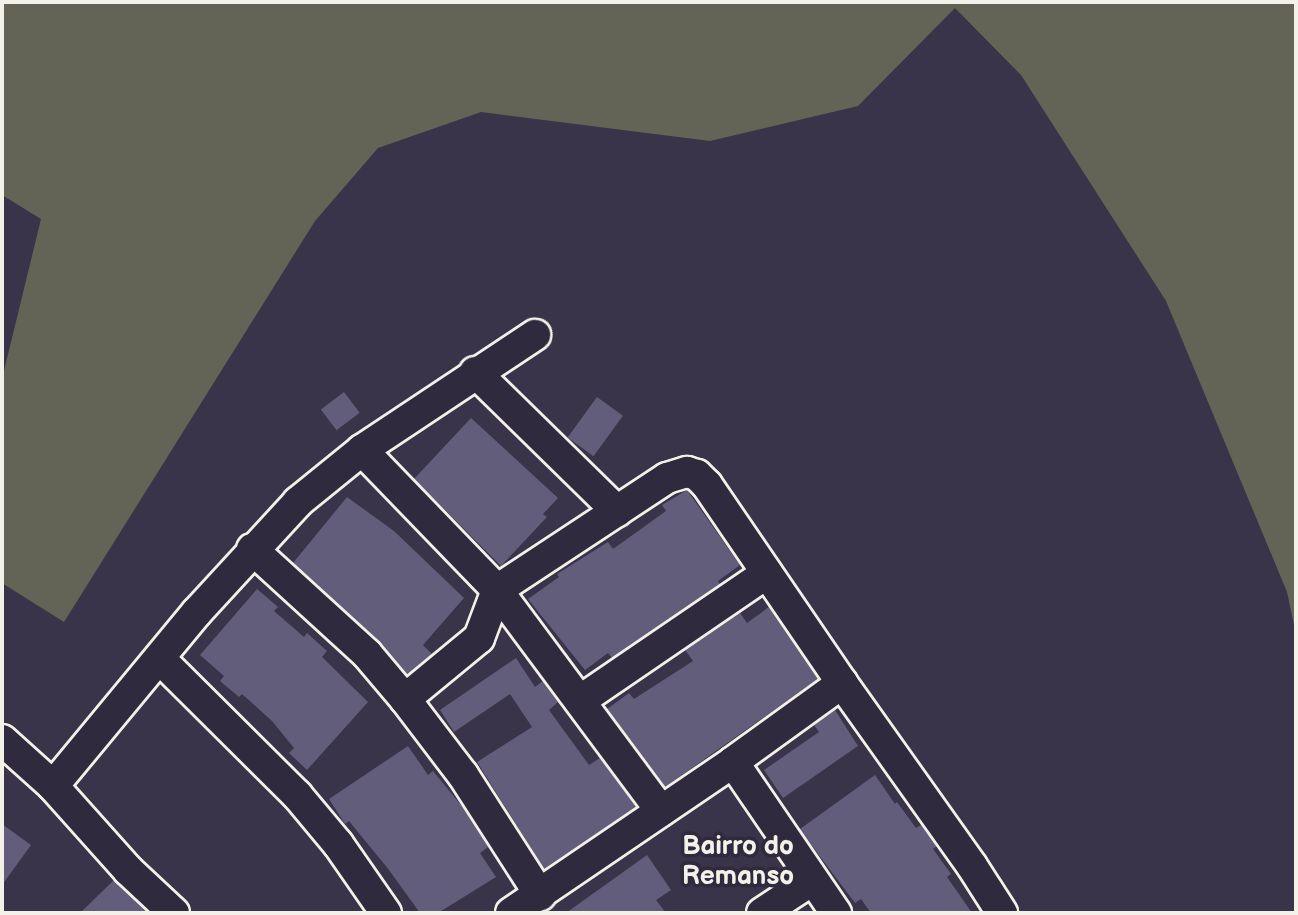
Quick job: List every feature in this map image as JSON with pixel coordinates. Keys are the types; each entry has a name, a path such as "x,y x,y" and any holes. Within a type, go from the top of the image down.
{"street":[{"path":"53,786 252,549 306,494 362,450 475,372 535,335"},
{"path":"475,372 617,511"},
{"path":"362,450 497,590 661,811"},
{"path":"405,699 479,638 497,590 667,478 687,472 696,475 707,485 1002,913"},
{"path":"252,549 367,654 405,699 463,775 540,895"},
{"path":"581,700 767,573"},
{"path":"160,659 297,795 338,844 386,913"},
{"path":"511,913 733,762 842,683"},
{"path":"2,740 53,786 128,870 174,913"},
{"path":"733,762 836,913"},
{"path":"762,913 812,880"}],"green space":[{"path":"2,2 1296,2 1296,634 1287,592 1166,301 1021,75 955,8 858,106 710,141 481,112 378,148 315,221 64,622 2,583 2,379 41,219 2,195"}],"building":[{"path":"344,392 360,413 336,430 321,409"},
{"path":"597,397 623,416 593,456 568,437"},
{"path":"471,418 558,498 543,514 547,517 501,566 414,479"},
{"path":"687,490 740,565 718,581 720,584 612,658 608,653 585,670 528,599 559,577 557,574 608,542 613,549 666,511 662,505"},
{"path":"347,497 394,531 464,598 423,645 432,654 407,675 379,641 293,563"},
{"path":"257,589 278,607 274,611 304,637 307,633 327,651 322,657 368,702 307,770 289,753 294,748 272,721 242,694 239,697 220,681 224,676 200,655"},
{"path":"769,607 818,679 665,787 607,709 629,693 634,699 693,661 685,650 740,613 747,623"},
{"path":"516,658 535,687 543,681 558,702 549,710 589,765 600,758 636,807 544,869 477,762 532,727 510,694 454,732 440,710"},
{"path":"835,710 858,746 783,798 764,770 819,732 814,725"},
{"path":"408,746 428,775 433,771 465,810 488,847 480,853 496,877 438,913 420,913 349,821 345,824 329,799"},
{"path":"875,775 895,804 897,802 916,828 921,825 937,846 933,849 951,874 947,877 972,913 871,913 861,899 855,903 806,838 800,829"},
{"path":"2,824 31,845 2,885"},
{"path":"647,855 671,890 656,900 666,913 566,913"},
{"path":"114,880 116,883 149,913 80,913"}],"district":[{"name":"Bairro do Remanso","path":"738,862"}]}
